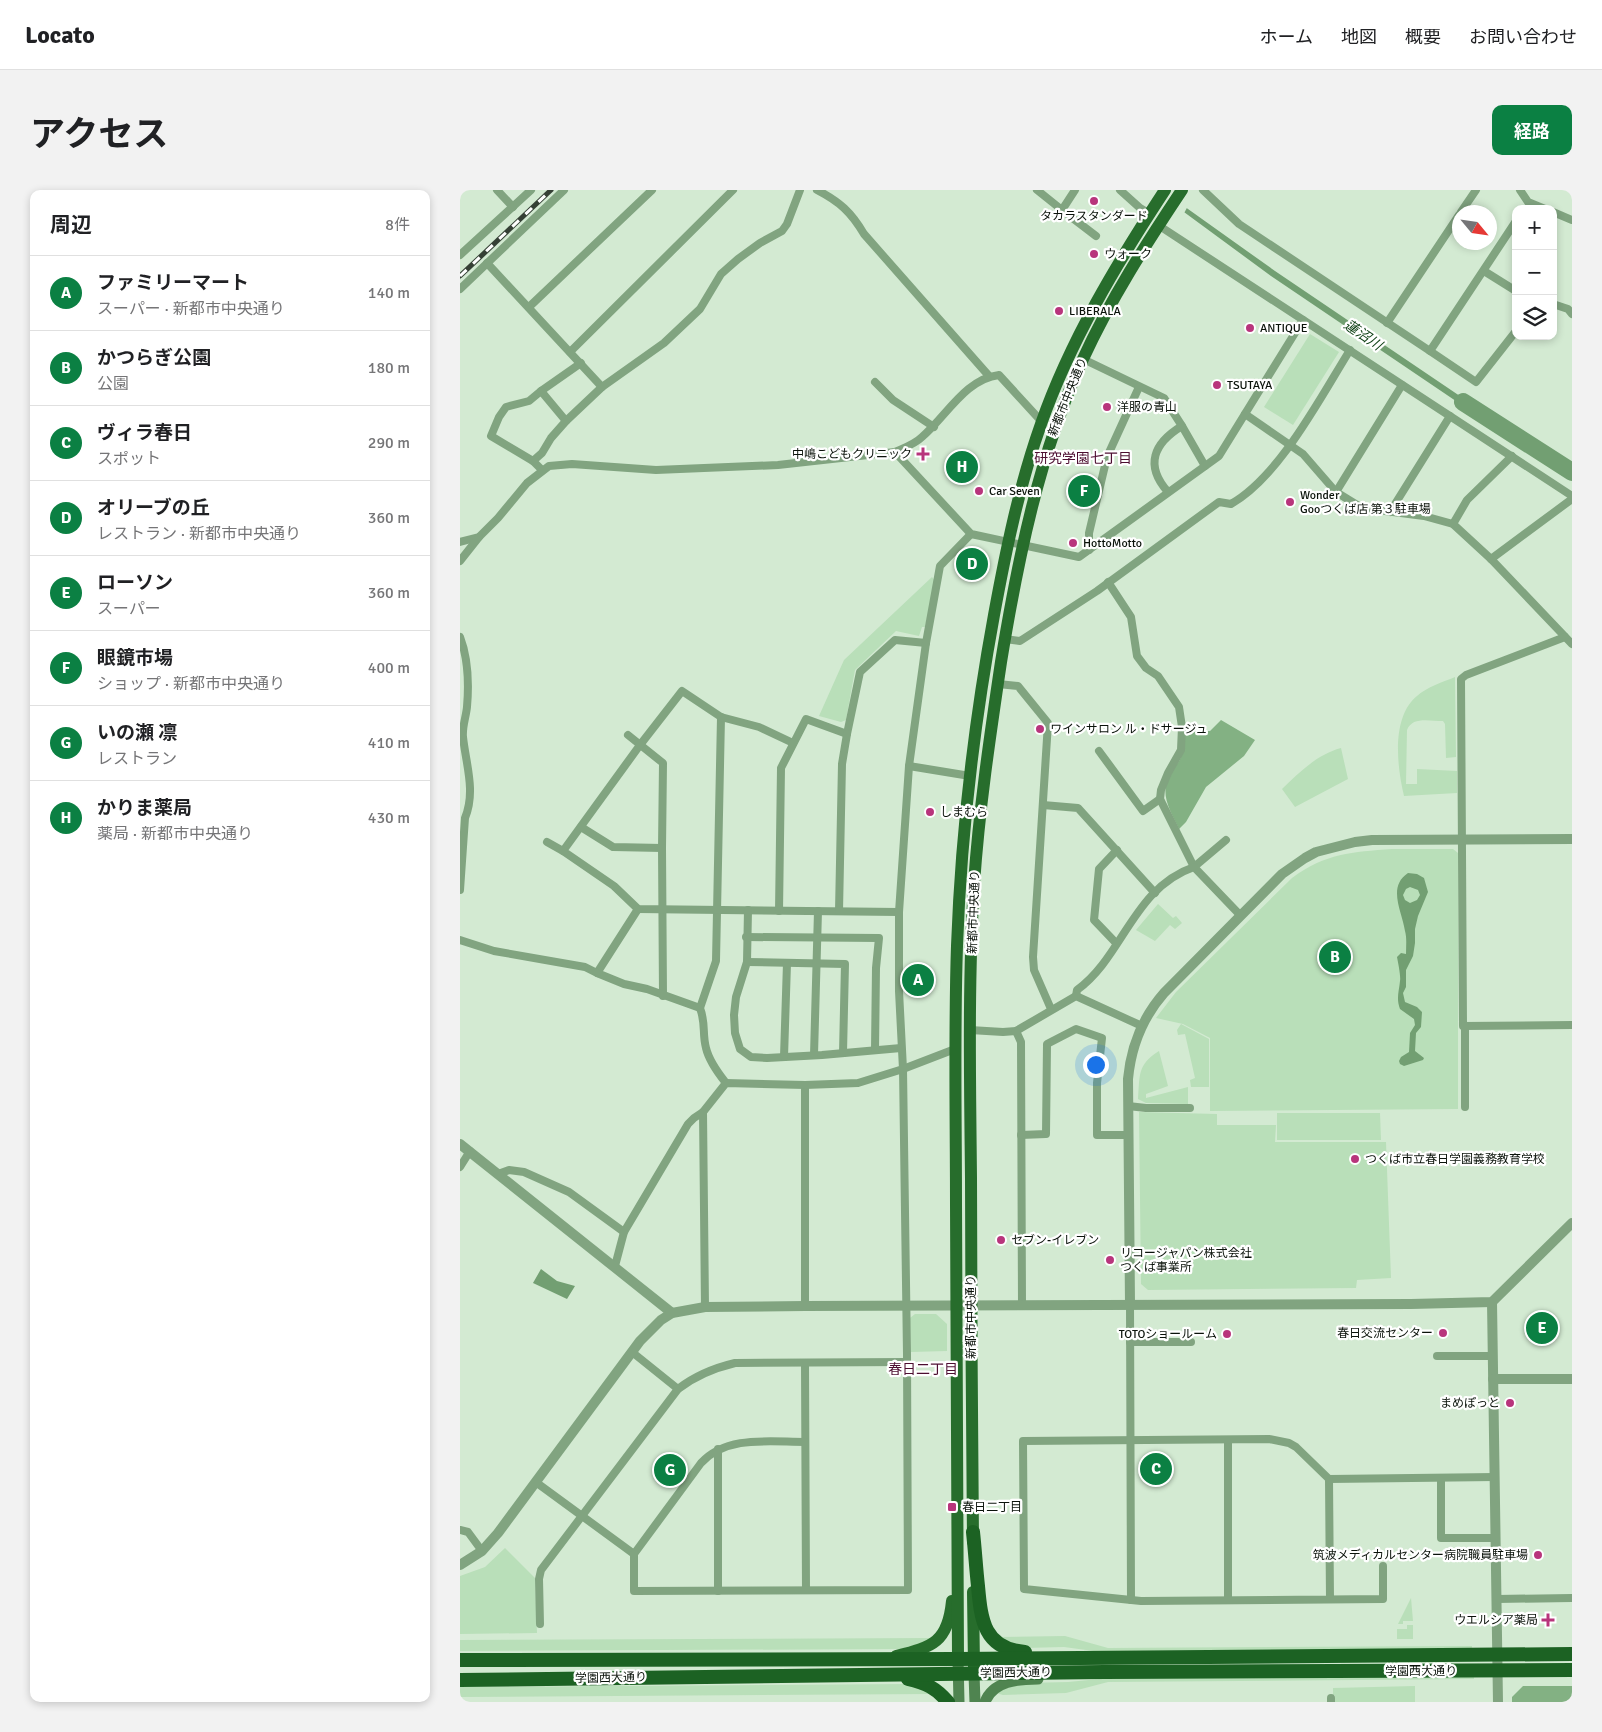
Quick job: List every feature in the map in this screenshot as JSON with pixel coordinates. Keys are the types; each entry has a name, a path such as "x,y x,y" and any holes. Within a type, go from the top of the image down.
{"highway":[{"path":"973,1532 981,1613 985,1628 992,1639 1012,1651 1061,1652 1080,1658"},
{"name":"学園西大通り","path":"460,1660 974,1659 1572,1654"},
{"name":"学園西大通り","path":"460,1680 1079,1672 1572,1670"},
{"path":"885,1674 934,1687 948,1702"}],"main road":[{"name":"新都市中央通り","path":"958,1659 955,1049 957,944 970,776 986,660 1008,541 1024,478 1042,422 1071,352 1117,267 1165,190"},
{"name":"新都市中央通り","path":"974,1674 970,1030 974,886 980,817 998,684 1023,544 1048,448 1083,359 1122,284 1182,190"},
{"path":"889,1658 930,1646 939,1638 948,1624 958,1531"},
{"path":"958,1659 959,1702"},
{"path":"985,1702 987,1695 996,1687 1005,1683 1026,1679 1060,1678 1079,1672"},
{"path":"974,1674 975,1702"}],"street":[{"path":"497,190 513,207"},
{"path":"460,256 531,190"},
{"path":"460,288 564,190"},
{"path":"529,307 652,190"},
{"path":"570,352 733,190"},
{"path":"533,462 542,453 550,438 602,387 664,343 700,309 721,274 760,243 782,231 787,224 800,190"},
{"path":"817,190 844,206 864,234 989,376"},
{"path":"1037,190 1096,236"},
{"path":"1062,210 1075,190"},
{"path":"1120,190 1140,208 1152,210"},
{"path":"1203,190 1239,224 1476,382 1512,336"},
{"path":"1466,205 1476,190"},
{"path":"1520,190 1526,205"},
{"path":"1557,214 1572,220"},
{"path":"1158,226 1572,497 1491,559"},
{"path":"1387,323 1452,226"},
{"path":"1430,351 1512,227"},
{"path":"487,263 602,387"},
{"path":"1484,271 1512,288"},
{"path":"1557,305 1568,309 1572,314"},
{"path":"895,452 971,534 1078,557 1219,456 1303,320"},
{"path":"1005,639 1020,641 1097,590 1219,502 1231,504 1241,498 1256,485 1291,444 1350,350"},
{"path":"1083,359 1164,398 1205,466"},
{"path":"542,470 533,462 491,436 499,417 506,407 529,402 580,363"},
{"path":"460,561 527,482 549,466 572,464 656,470 778,465 895,452 921,439 968,389 989,376 998,374 1042,422"},
{"path":"875,382 893,400 934,426"},
{"path":"1336,492 1402,385"},
{"path":"1089,550 1089,533 1107,457 1139,387"},
{"path":"541,391 566,421"},
{"path":"1245,414 1291,444 1303,454 1336,492 1362,508 1424,516 1452,524 1491,559 1572,644"},
{"path":"1390,512 1450,416"},
{"path":"1168,492 1155,474 1156,453 1169,434 1182,426"},
{"path":"1452,524 1467,500 1512,456"},
{"path":"805,1442 738,1443 718,1449 708,1456 634,1554 634,1591 908,1590 907,1362 899,912 909,766 926,644 940,566 971,534"},
{"path":"460,542 479,537"},
{"path":"1108,582 1130,617 1137,656 1146,668 1158,676 1179,706 1182,727 1181,750 1168,773 1161,790 1160,799 1194,867 1240,915"},
{"path":"460,637 467,668 467,706 463,735 464,765 471,790 469,808 462,817 460,890"},
{"path":"1465,1107 1461,679 1466,675 1565,637"},
{"path":"839,911 842,764 860,672 895,640 926,644"},
{"path":"998,684 1018,686 1048,723 1034,970 1051,1009"},
{"path":"564,851 640,745 682,691 721,717 759,727 793,743"},
{"path":"721,717 716,961 700,1008 704,1019 706,1048 714,1069 726,1083 858,1084 955,1049"},
{"path":"779,910 781,768 806,719 847,734"},
{"path":"628,735 663,763 663,996"},
{"path":"1098,751 1143,811 1160,799"},
{"path":"909,766 970,776"},
{"path":"1043,806 1078,808 1155,893"},
{"path":"581,827 613,847 662,848"},
{"path":"1131,1600 1129,1066 1142,1026 1154,1004 1282,874 1316,852 1354,842 1372,840 1572,839"},
{"path":"1076,996 1077,990 1090,981 1138,912 1155,893 1173,878 1194,867 1226,840"},
{"path":"547,842 564,851 614,886 638,909 899,912"},
{"path":"1116,944 1094,920 1098,869 1117,850"},
{"path":"597,973 638,909"},
{"path":"748,910 747,962 736,997 734,1015 735,1033 740,1049 751,1057 784,1057 901,1048"},
{"path":"814,1055 818,911"},
{"path":"746,937 879,938 876,968 875,1050"},
{"path":"460,940 494,951 585,968 624,984 700,1008"},
{"path":"747,962 844,964 843,1053"},
{"path":"784,1057 787,963"},
{"path":"970,1030 1016,1031 1076,996"},
{"path":"1076,996 1142,1026"},
{"path":"1464,1026 1572,1025"},
{"path":"1021,1135 1046,1134 1047,1044 1076,1029 1102,1038 1097,1083 1097,1135 1128,1135"},
{"path":"1016,1031 1021,1042 1022,1305"},
{"path":"615,1266 624,1232 688,1124 704,1112 726,1083"},
{"path":"805,1085 805,1306"},
{"path":"1128,1106 1190,1108"},
{"path":"704,1112 705,1307"},
{"path":"460,1144 672,1313"},
{"path":"460,1167 470,1152"},
{"path":"498,1174 509,1170 524,1172 569,1192 624,1232"},
{"path":"460,1565 482,1551 537,1483 632,1352 650,1330 672,1313 705,1307 1492,1302 1572,1223"},
{"path":"1492,1302 1498,1702"},
{"path":"1130,1342 1190,1342"},
{"path":"632,1352 678,1389"},
{"path":"1437,1356 1493,1356"},
{"path":"540,1624 539,1578 541,1570 678,1389 690,1380 709,1371 735,1363 907,1362"},
{"path":"804,1364 806,1590"},
{"path":"1493,1379 1572,1379"},
{"path":"1383,1566 1383,1599 1131,1600 1024,1589 1023,1441 1269,1439 1289,1443 1329,1479 1495,1477"},
{"path":"1228,1440 1228,1600"},
{"path":"718,1449 718,1591"},
{"path":"1441,1478 1441,1538 1496,1538"},
{"path":"1329,1479 1330,1599"},
{"path":"537,1483 634,1554"},
{"path":"460,1530 468,1532 482,1551"},
{"path":"1497,1599 1572,1598"}],"shaded area":[{"path":"1310,334 1339,352 1293,425 1264,407"},
{"path":"932,577 935,581 925,627 922,627 919,636 896,631 855,670 846,720 841,722 819,716 844,660"},
{"path":"1455,677 1456,757 1446,758 1445,724 1443,721 1422,720 1413,723 1407,730 1406,784 1417,784 1417,769 1457,771 1457,793 1404,796 1398,757 1398,743 1403,716 1409,705 1421,693"},
{"path":"1221,720 1255,740 1244,756 1206,787 1186,822 1179,829 1167,802 1166,788 1170,774 1181,757 1184,726 1194,731 1210,731"},
{"path":"1341,748 1348,779 1295,807 1282,789 1316,760"},
{"path":"1392,849 1453,849 1458,853 1458,1109 1210,1111 1210,1038 1183,1024 1156,1018 1176,992 1292,878 1316,863 1340,855"},
{"path":"1158,904 1173,918 1176,916 1182,923 1175,929 1170,925 1155,941 1136,930"},
{"path":"1181,1024 1209,1039 1209,1087 1191,1087 1190,1080 1195,1078 1185,1034 1178,1035 1177,1030"},
{"path":"1159,1051 1168,1086 1146,1094 1146,1098 1188,1087 1188,1104 1146,1103 1138,1099 1143,1066"},
{"path":"1139,1112 1217,1114 1217,1125 1276,1125 1275,1142 1386,1142 1391,1278 1357,1280 1356,1288 1148,1290 1141,1284"},
{"path":"1277,1113 1380,1113 1381,1140 1277,1140"},
{"path":"915,1314 936,1314 947,1324 947,1351 911,1352 910,1318"},
{"path":"505,1548 535,1578 537,1633 460,1634 460,1576 485,1567"},
{"path":"1411,1598 1413,1621 1403,1621 1403,1624 1398,1624"},
{"path":"1407,1625 1413,1625 1413,1639 1397,1639 1397,1629 1407,1629"},
{"path":"1065,1636 1108,1648 1472,1646 1472,1650 1108,1653 1064,1647 1024,1648 998,1637"},
{"path":"932,1638 929,1641 901,1649 460,1651 460,1640"},
{"path":"1474,1675 1474,1679 1108,1682 1066,1693 1003,1695 996,1693 999,1690 1026,1683 1110,1678"},
{"path":"911,1684 933,1694 460,1697 460,1687"},
{"path":"1415,1686 1415,1702 1335,1702 1335,1695 1333,1695 1333,1688"},
{"path":"1523,1686 1572,1686 1572,1702 1512,1702 1512,1697"}],"water":[{"path":"1154,190 1163,190 1275,271 1485,413 1481,418 1271,276"},
{"path":"1408,873 1417,874 1424,878 1428,892 1418,916 1413,956 1406,970 1406,987 1403,993 1405,1002 1417,1007 1422,1012 1421,1027 1416,1033 1415,1051 1424,1058 1404,1066 1399,1061 1401,1057 1409,1052 1410,1033 1415,1025 1414,1019 1400,1009 1398,1002 1400,979 1397,957 1401,953 1406,954 1406,934 1397,892 1398,885","holes":["1410,887 1418,890 1420,895 1417,900 1410,903 1405,900 1403,895 1406,889"]},
{"path":"541,1269 557,1281 575,1286 567,1299 533,1283"}],"pier":[{"path":"1151,190 1167,190 1188,206 1183,215"}],"waterway":[{"name":"蓮沼川","path":"1463,402 1572,472"}],"railway":[{"path":"460,276 551,190"}],"place":[{"name":"タカラスタンダード","path":"1094,201"},
{"name":"ウォーク","path":"1094,254"},
{"name":"LIBERALA","path":"1059,311"},
{"name":"ANTIQUE","path":"1250,328"},
{"name":"TSUTAYA","path":"1217,385"},
{"name":"洋服の青山","path":"1107,407"},
{"name":"中嶋こどもクリニック","path":"923,454"},
{"name":"かりま薬局","path":"962,467"},
{"name":"Car Seven","path":"979,491"},
{"name":"眼鏡市場","path":"1084,491"},
{"name":"Wonder Gooつくば店 第３駐車場","path":"1290,502"},
{"name":"HottoMotto","path":"1073,543"},
{"name":"オリーブの丘","path":"972,564"},
{"name":"ワインサロン ル・ドサージュ","path":"1040,729"},
{"name":"しまむら","path":"930,812"},
{"name":"かつらぎ公園","path":"1335,957"},
{"name":"ファミリーマート","path":"918,980"},
{"name":"つくば市立春日学園義務教育学校","path":"1355,1159"},
{"name":"セブン-イレブン","path":"1001,1240"},
{"name":"リコージャパン株式会社 つくば事業所","path":"1110,1260"},
{"name":"ローソン","path":"1542,1328"},
{"name":"春日交流センター","path":"1443,1333"},
{"name":"TOTOショールーム","path":"1227,1334"},
{"name":"まめぽっと","path":"1510,1403"},
{"name":"ヴィラ春日","path":"1156,1469"},
{"name":"いの瀬 凛","path":"670,1470"},
{"name":"春日二丁目","path":"952,1507"},
{"name":"筑波メディカルセンター病院職員駐車場","path":"1538,1555"},
{"name":"ウエルシア薬局","path":"1548,1620"}],"district":[{"name":"研究学園七丁目","path":"1083,458"},
{"name":"春日二丁目","path":"923,1369"}]}
